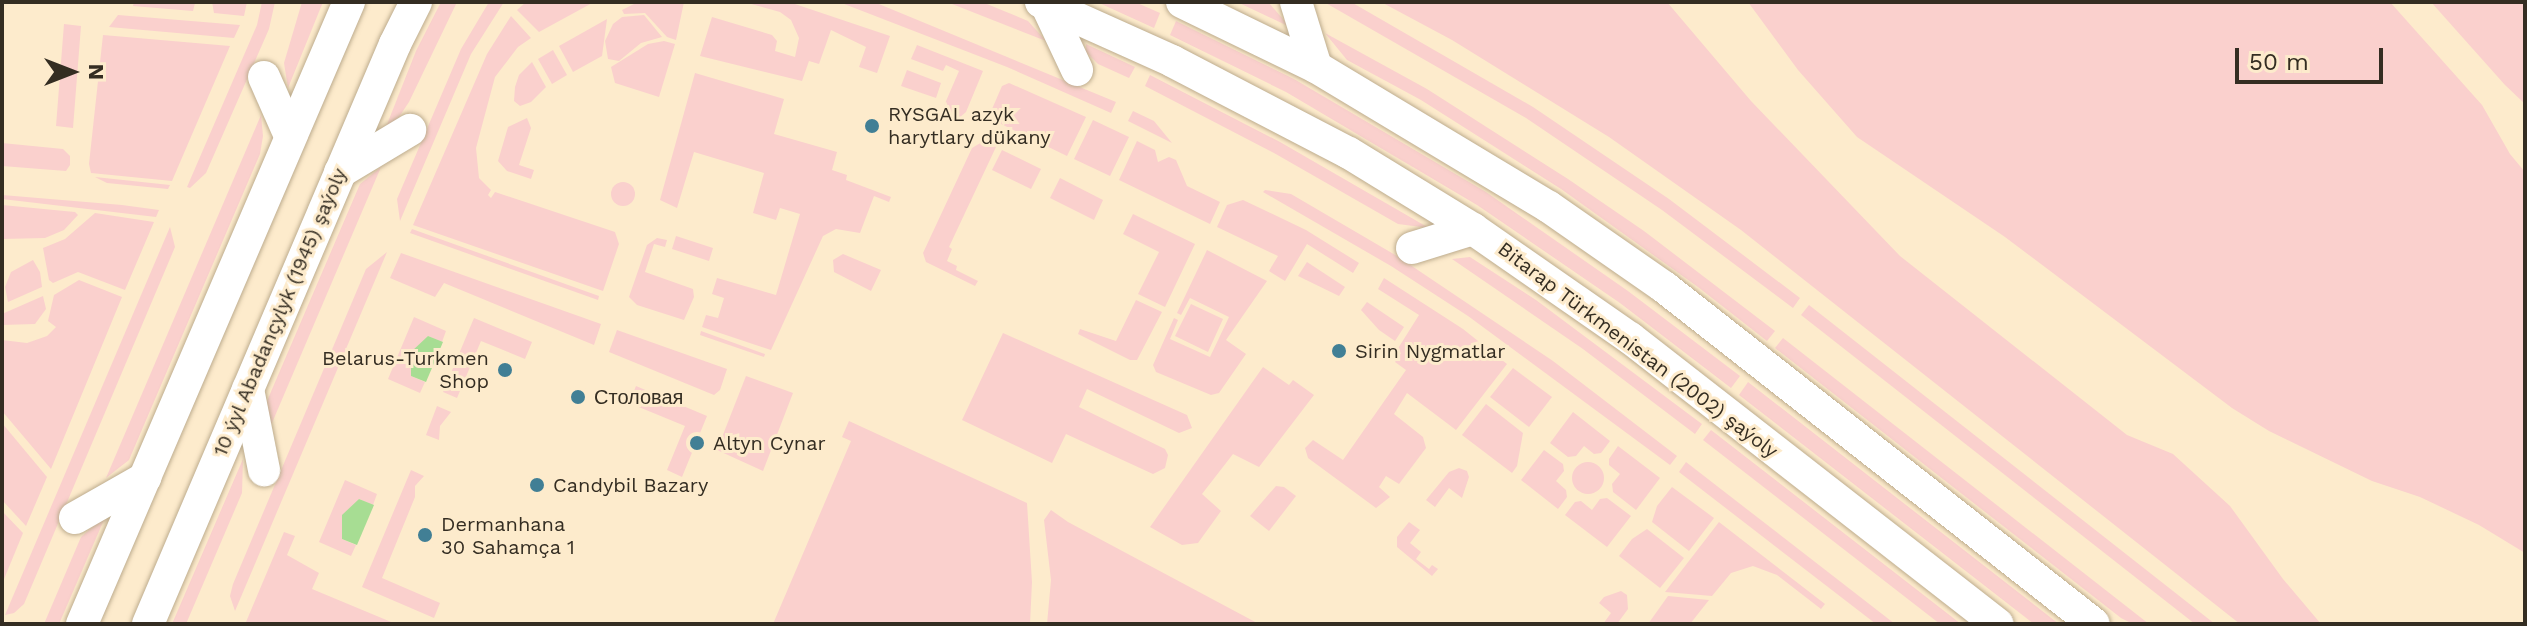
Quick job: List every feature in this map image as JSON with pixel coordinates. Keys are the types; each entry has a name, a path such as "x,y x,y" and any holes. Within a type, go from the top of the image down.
{"main road":[{"path":"82,624 349,2"},
{"name":"10 ýyl Abadançylyk (1945) şaýoly","path":"148,624 340,172 416,2"},
{"path":"1182,2 1316,67 1502,177 1631,264 2094,624"},
{"path":"1296,2 1316,67"},
{"path":"1044,3 1077,70"},
{"name":"Bitarap Türkmenistan (2002) şaýoly","path":"1044,3 1172,61 1336,146 1473,229 1630,338 1998,624"},
{"path":"264,77 290,136"},
{"path":"340,172 410,130"},
{"path":"1412,248 1473,229"},
{"path":"248,389 264,470"},
{"path":"75,518 145,478"}],"shaded area":[{"path":"134,2 195,3 193,11 133,6"},
{"path":"212,2 247,2 244,16 214,13"},
{"path":"262,2 275,2 269,29 206,173 190,188 187,187 257,25"},
{"path":"302,2 323,2 288,88 284,63"},
{"path":"441,2 457,2 409,102 399,117 386,127 416,51"},
{"path":"489,2 504,2 471,54 400,221 397,199 461,49"},
{"path":"526,2 594,2 539,32 517,10"},
{"path":"638,2 684,2 676,40 667,37 645,13 624,14 622,10"},
{"path":"744,2 789,2 890,36 877,73 859,67 866,47 831,30 819,64 809,61 802,81 700,56 712,17 772,35 777,41 775,51 795,57 799,38 791,20 780,12"},
{"path":"839,2 874,2 1116,102 1111,113 1007,67"},
{"path":"947,2 982,2 1028,21 1046,41"},
{"path":"1097,2 1135,2 1160,13 1154,28"},
{"path":"1237,2 1268,2 1290,27"},
{"path":"1324,2 1351,2 1533,107 1669,199 1800,298 1793,308 1662,210 1526,118"},
{"path":"1381,2 1667,2 1751,101 1900,256 2127,435 2173,454 2230,506 2283,579 2321,624 2240,624 1741,230 1609,137 1452,40"},
{"path":"1748,2 2390,2 2482,105 2510,154 2525,172 2525,553 2479,525 2420,497 2372,481 2269,431 2232,408 2005,237 1857,137 1798,70"},
{"path":"2431,2 2525,2 2525,104 2505,85"},
{"path":"118,15 240,25 234,38 109,27"},
{"path":"644,15 662,37 641,43 619,61 608,59 605,41 613,24 622,17"},
{"path":"511,16 531,38 518,47 495,77 476,148 479,178 491,190 488,195 491,198 495,192 615,232 619,244 603,291 413,225 487,54"},
{"path":"607,19 602,56 573,72 559,46"},
{"path":"1176,21 1294,79 1486,192 1628,291 1740,376 1731,388 1620,303 1477,205 1286,92 1170,35"},
{"path":"64,24 81,26 73,128 56,126"},
{"path":"1325,33 1427,89 1568,179 1644,231 1775,331 1767,341 1698,287 1561,189 1421,100 1347,60"},
{"path":"103,35 230,46 172,181 91,173 89,164"},
{"path":"664,41 675,44 659,97 615,83 611,67 648,44"},
{"path":"1086,44 1135,67 1129,78 1098,64 1086,52"},
{"path":"917,45 983,71 966,112 959,118 940,115 959,71 946,65 943,71 911,59"},
{"path":"553,50 567,75 552,84 538,59"},
{"path":"532,62 546,87 531,102 520,106 514,101 515,87 519,75"},
{"path":"907,70 941,83 936,98 901,86"},
{"path":"695,73 784,99 774,134 837,152 832,170 847,175 846,180 891,197 889,202 874,196 860,233 836,229 823,236 771,350 702,327 706,315 718,318 724,298 712,294 717,278 776,295 800,214 780,208 776,220 753,213 764,173 694,152 677,208 660,200"},
{"path":"1150,75 1280,142 1429,228 1398,224 1274,153 1145,86"},
{"path":"1009,83 1086,117 1067,156 993,120 992,109 1002,86"},
{"path":"1133,111 1154,121 1172,143 1128,121"},
{"path":"261,115 263,136 260,154 129,460 106,478"},
{"path":"527,118 531,128 519,165 534,170 531,179 507,171 498,161 508,127"},
{"path":"1093,120 1129,137 1110,176 1074,159"},
{"path":"1137,141 1155,150 1158,162 1169,157 1176,160 1187,186 1220,202 1210,224 1119,180"},
{"path":"982,142 996,147 949,247 952,249 947,261 957,266 956,270 978,281 975,286 926,262 923,253 972,148"},
{"path":"2,143 63,149 70,156 70,165 66,171 2,166"},
{"path":"1002,150 1041,169 1031,189 992,170"},
{"path":"381,167 269,430 265,412 267,401 360,184"},
{"path":"95,177 170,185 168,189 107,183"},
{"path":"1060,178 1103,200 1094,220 1050,198"},
{"path":"623,182 631,186 635,194 631,202 623,206 615,202 611,194 615,186"},
{"path":"1263,192 1291,194 1397,256 1553,361 1677,456 1670,465 1468,316 1391,266"},
{"path":"2,195 159,210 156,217 2,199"},
{"path":"1243,200 1306,230 1359,263 1353,273 1307,244 1285,281 1269,271 1278,256 1217,227 1227,205"},
{"path":"2,205 75,212 78,215 64,230 45,238 2,239"},
{"path":"95,213 154,222 125,290 78,272 53,283 49,280 43,248 65,239"},
{"path":"1133,214 1195,244 1165,307 1138,294 1159,252 1123,234"},
{"path":"170,227 175,247 24,604 14,613 5,615"},
{"path":"412,229 599,296 598,300 410,233"},
{"path":"676,236 713,248 709,261 672,249"},
{"path":"657,238 667,240 665,247 654,244 645,272 693,289 694,297 684,320 637,305 629,297 647,245"},
{"path":"1207,250 1267,281 1226,340 1246,354 1219,393 1211,395 1156,372 1153,365 1174,318 1178,320 1170,339 1210,357 1229,317 1190,298 1181,315 1177,313"},
{"path":"387,252 235,611 230,596 233,584 366,269"},
{"path":"401,253 601,324 594,345 444,283 435,297 390,278"},
{"path":"843,254 881,270 871,291 834,272 833,260"},
{"path":"1470,257 1536,300 1702,424 1695,434 1583,349 1452,259"},
{"path":"33,260 40,272 42,287 8,302 5,287 11,272"},
{"path":"1307,262 1345,287 1339,296 1298,276"},
{"path":"1384,278 1463,329 1507,364 1456,430 1407,393 1394,414 1423,437 1426,448 1399,484 1386,476 1379,487 1390,497 1376,508 1308,458 1305,448 1313,440 1343,460 1406,370 1395,362 1401,353 1397,350 1419,315 1378,289"},
{"path":"79,280 122,297 51,469 2,411 2,340 27,343 47,336 56,327 48,321 54,295"},
{"path":"43,296 46,309 35,324 2,325 2,314"},
{"path":"1136,300 1162,312 1137,360 1130,360 1078,334 1080,329 1116,341"},
{"path":"1367,302 1404,327 1395,341 1379,330 1361,310"},
{"path":"1191,304 1223,319 1208,352 1175,336"},
{"path":"1809,305 2215,624 2195,624 1801,315"},
{"path":"414,317 446,331 442,342 428,336 411,376 425,382 420,393 388,379"},
{"path":"474,318 532,342 525,359 481,341 457,398 443,392"},
{"path":"617,330 727,369 720,390 714,395 609,352"},
{"path":"701,331 765,354 764,357 700,335"},
{"path":"1003,333 1187,415 1192,428 1179,433 1087,389 1079,407 1165,449 1168,455 1165,468 1153,474 1066,434 1052,463 962,420"},
{"path":"428,336 443,342 426,382 411,376 411,352"},
{"path":"1783,338 2149,624 2133,624 2121,618 1775,348"},
{"path":"1263,367 1289,385 1293,380 1314,395 1259,467 1233,454 1202,494 1221,511 1198,543 1182,545 1150,527"},
{"path":"1513,368 1552,397 1529,427 1490,397"},
{"path":"746,376 793,393 763,471 717,450"},
{"path":"1748,382 2059,624 2034,624 1739,395"},
{"path":"636,386 707,416 682,477 667,470 685,426 629,403"},
{"path":"1486,404 1523,433 1517,466 1512,473 1462,435"},
{"path":"437,406 451,412 440,426 439,440 426,435"},
{"path":"1573,412 1610,441 1601,453 1594,454 1584,446 1576,456 1568,457 1550,443"},
{"path":"849,421 1027,503 1032,582 1030,624 773,624 851,441 842,437"},
{"path":"2,423 47,477 26,526 2,500"},
{"path":"1711,430 1961,624 1940,624 1703,440"},
{"path":"1618,446 1660,478 1636,510 1613,492 1612,484 1620,474 1609,465 1609,459"},
{"path":"1544,450 1563,464 1564,471 1556,481 1566,490 1567,497 1558,509 1521,480"},
{"path":"243,459 242,493 186,624 172,624"},
{"path":"1588,462 1599,467 1604,478 1599,489 1588,494 1577,489 1572,478 1577,467"},
{"path":"1686,462 1895,624 1876,624 1679,472"},
{"path":"1459,468 1467,471 1469,477 1462,498 1449,488 1435,507 1426,500 1449,472"},
{"path":"411,470 424,476 415,486 415,497 382,578 440,603 434,618 362,587"},
{"path":"345,480 377,494 373,505 359,499 342,539 356,545 351,556 319,542"},
{"path":"1276,486 1284,487 1296,496 1269,531 1250,516"},
{"path":"1672,487 1714,518 1689,551 1652,522 1657,506"},
{"path":"1607,498 1631,516 1607,547 1565,515 1575,502 1581,501 1592,510 1600,499"},
{"path":"359,499 374,505 357,545 342,539 342,515"},
{"path":"1051,510 1259,624 1047,624 1051,580 1044,520"},
{"path":"2,511 23,533 2,584"},
{"path":"106,515 59,624 44,624 81,537"},
{"path":"1409,522 1420,530 1410,543 1421,552 1416,559 1429,569 1432,565 1438,569 1432,576 1397,547 1397,537"},
{"path":"1719,522 1825,604 1821,609 1777,575 1753,566 1731,573 1712,596 1665,592"},
{"path":"1647,529 1684,558 1660,588 1619,556 1632,539"},
{"path":"284,532 295,536 287,555 319,573 312,589 396,624 246,622"},
{"path":"1621,591 1627,595 1628,609 1617,624 1603,624 1611,613 1599,603 1604,597"},
{"path":"1668,596 1709,600 1690,624 1648,624"}],"place":[{"name":"RYSGAL azyk harytlary dükany","path":"872,126"},
{"name":"Sirin Nygmatlar","path":"1339,351"},
{"name":"Belarus-Turkmen Shop","path":"505,370"},
{"name":"Столовая","path":"578,397"},
{"name":"Altyn Cynar","path":"697,443"},
{"name":"Candybil Bazary","path":"537,485"},
{"name":"Dermanhana 30 Sahamça 1","path":"425,535"}]}
